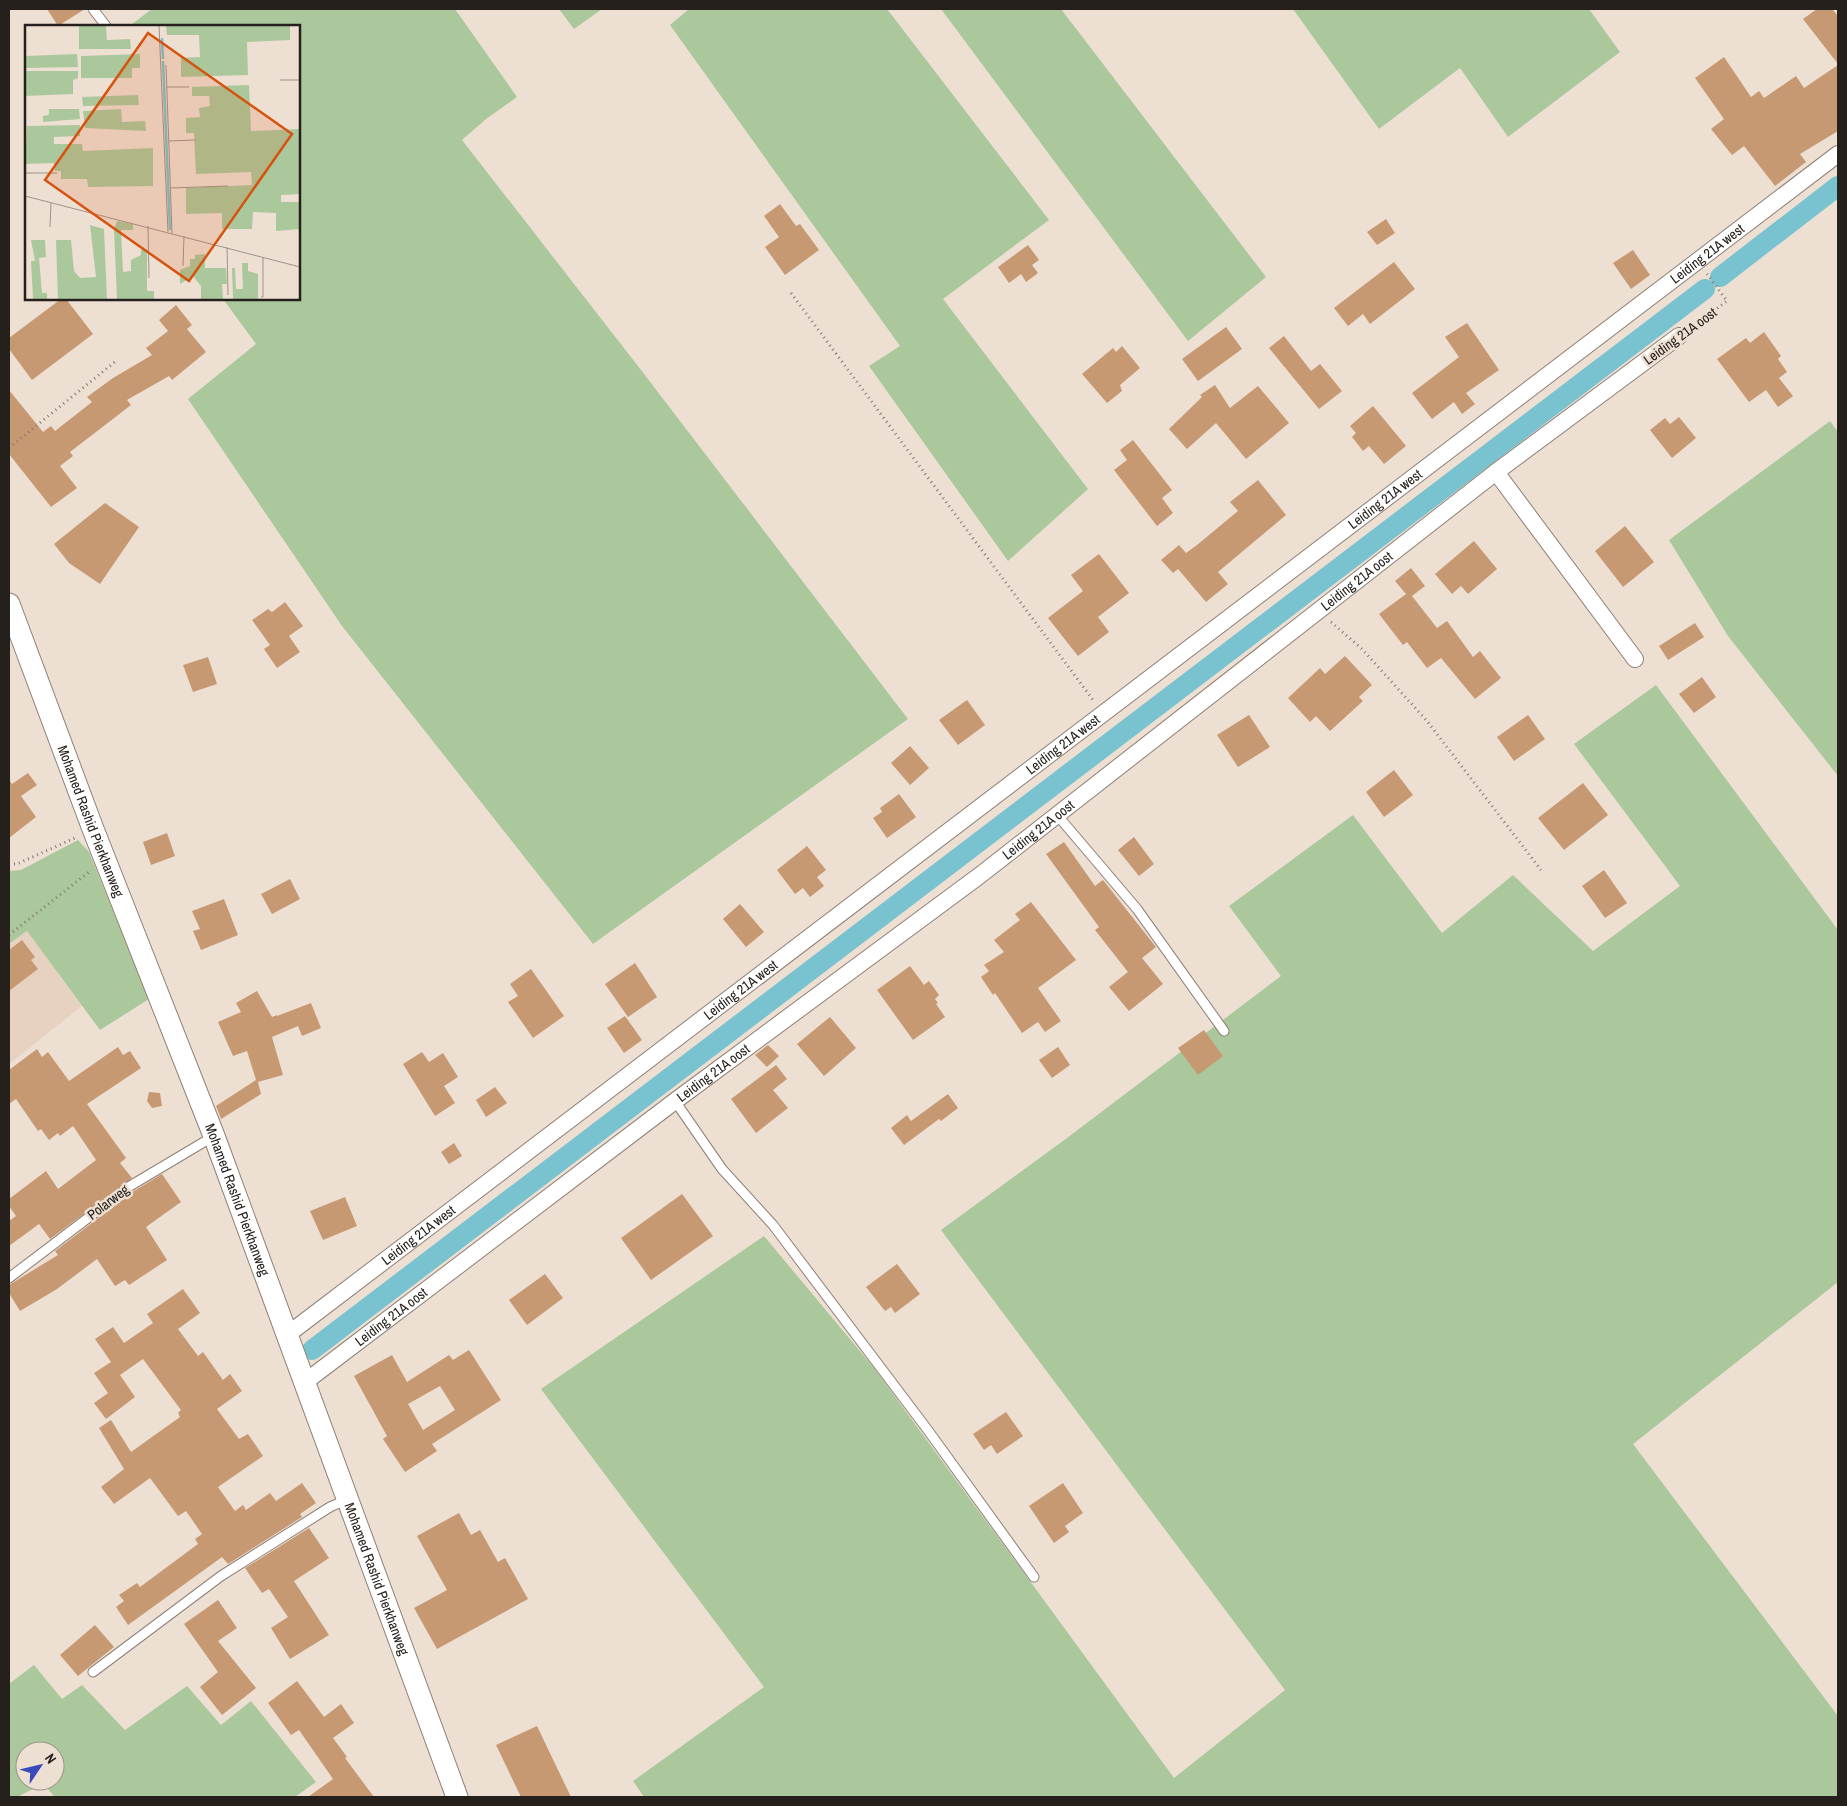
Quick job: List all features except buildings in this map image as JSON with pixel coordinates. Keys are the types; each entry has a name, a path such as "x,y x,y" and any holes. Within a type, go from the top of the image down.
{"street":[{"name":"Leiding 21A west","path":"288,1335 1838,154"},
{"name":"Leiding 21A oost","path":"305,1382 675,1101 1058,816 1496,472 1679,336"},
{"path":"1496,472 1635,659"},
{"name":"Mohamed Rashid Pierkhanweg","path":"9,604 94,829 214,1136 457,1797"}],"lane":[{"path":"93,9 105,25"},
{"path":"1058,816 1137,909 1224,1031"},
{"path":"675,1101 722,1169 773,1225 927,1429 1034,1578"},
{"name":"Polarweg","path":"9,1278 130,1186 214,1136"},
{"path":"93,1672 221,1576 330,1508 348,1499"}],"path":[{"name":"Leiding 21A oost","path":"1679,336 1727,301 1697,262"},
{"path":"791,292 1104,714"},
{"path":"9,448 116,361"},
{"path":"1317,611 1339,627 1362,649 1427,721 1541,870"},
{"path":"9,864 17,864 94,829"},
{"path":"9,935 106,859"}],"shaded area":[{"path":"27,931 82,1006 9,1064 9,945"}],"green space":[{"path":"152,9 455,9 517,97 486,119 462,140 908,719 593,944 342,626 188,399 256,344 224,300 300,300 300,25 132,24"},
{"path":"559,9 602,9 574,29"},
{"path":"689,9 887,9 1049,220 943,299 1088,489 1008,561 869,366 900,346 670,25"},
{"path":"941,9 1061,9 1266,277 1188,341"},
{"path":"1293,9 1589,9 1620,52 1508,137 1460,68 1379,129"},
{"path":"1830,421 1838,432 1838,776 1728,636 1669,540"},
{"path":"1656,685 1838,930 1838,1282 1633,1444 1838,1716 1838,1797 644,1797 633,1781 764,1687 541,1389 764,1236 874,1368 1174,1778 1285,1690 941,1230 1067,1138 1281,976 1229,906 1353,815 1442,933 1513,875 1593,951 1680,886 1574,744"},
{"path":"78,840 89,852 149,999 100,1030 27,931 9,944 9,871 21,870"},
{"path":"34,1665 62,1699 82,1685 125,1730 187,1686 221,1725 251,1701 316,1782 295,1797 55,1797 49,1791 65,1791 65,1741 15,1741 15,1791 29,1791 17,1797 9,1797 9,1684"}],"waterway":[{"path":"1720,277 1838,186"},
{"path":"312,1350 1705,289"}]}
